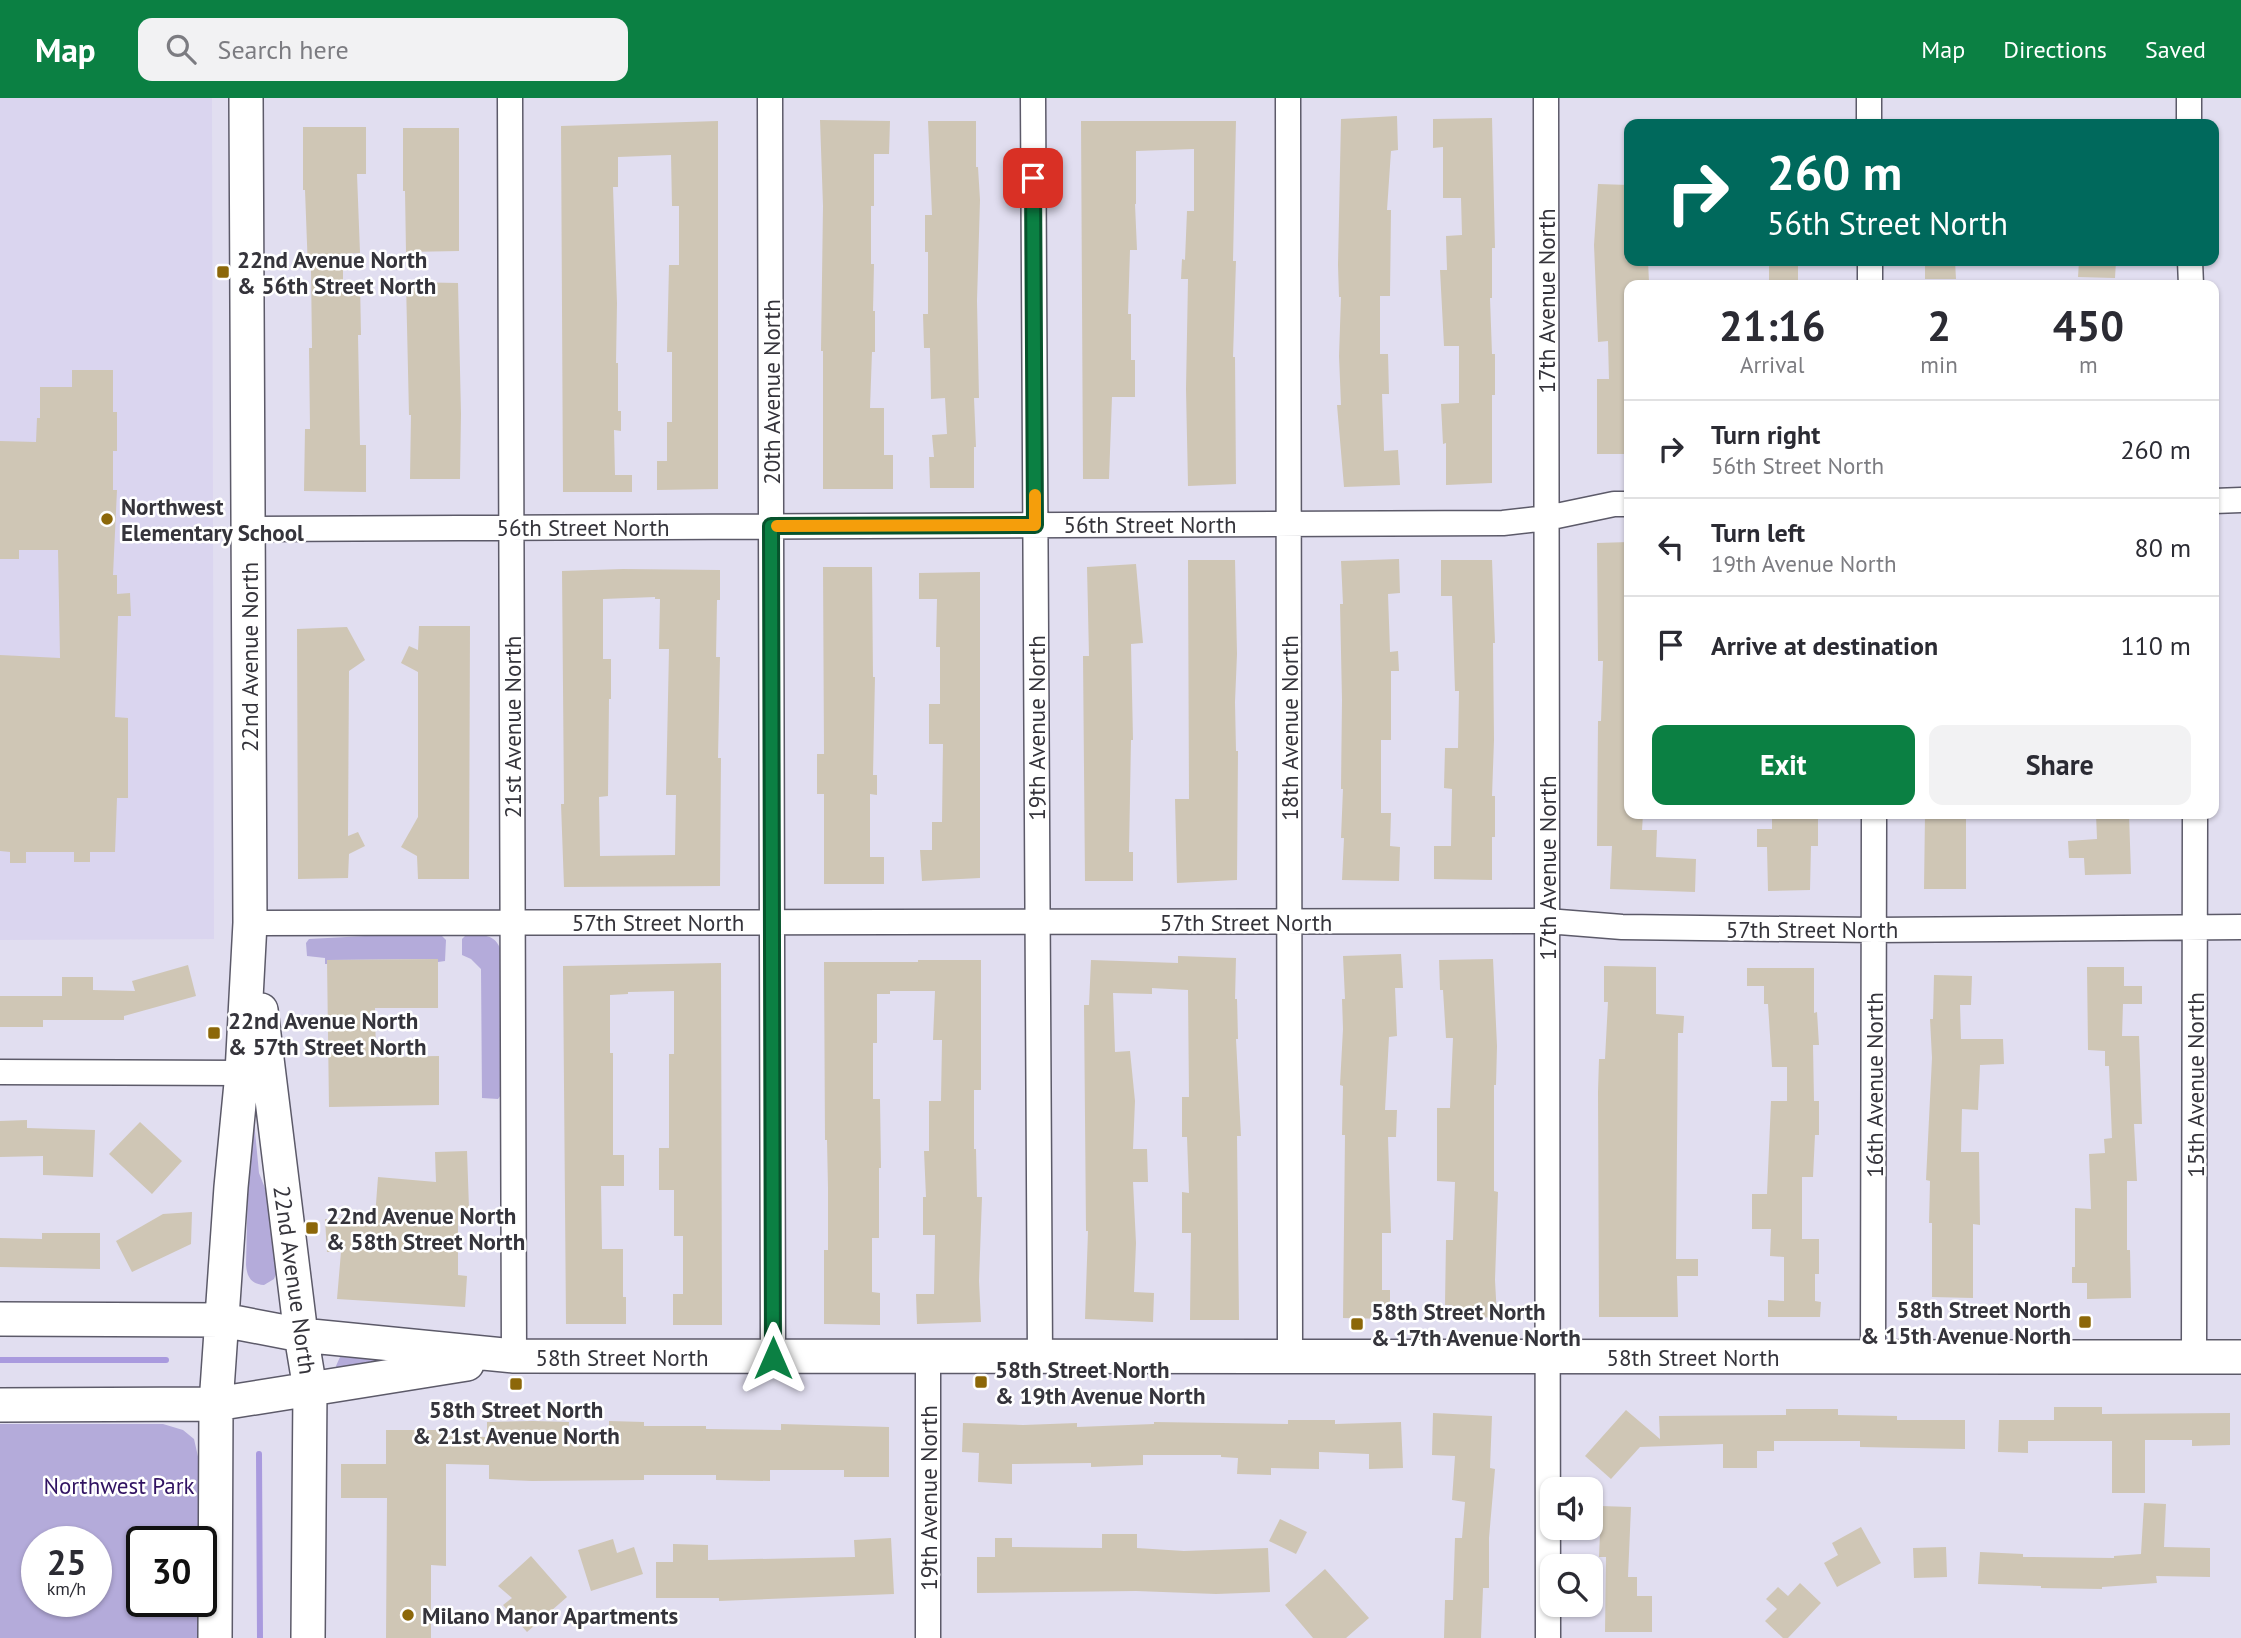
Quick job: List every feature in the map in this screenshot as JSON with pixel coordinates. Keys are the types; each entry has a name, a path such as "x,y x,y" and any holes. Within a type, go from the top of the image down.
{"street":[{"name":"22nd Avenue North","path":"215,1638 216,1404 242,1073 250,923 246,98"},
{"name":"21st Avenue North","path":"510,98 514,1356"},
{"name":"20th Avenue North","path":"770,98 773,1358"},
{"name":"19th Avenue North","path":"1033,98 1040,1358"},
{"name":"18th Avenue North","path":"1287,98 1290,1357"},
{"name":"17th Avenue North","path":"1546,98 1548,1638"},
{"path":"1869,98 1869,119"},
{"path":"2189,98 2189,119"},
{"path":"2219,501 2241,500"},
{"name":"56th Street North","path":"249,529 1503,523 1624,504"},
{"name":"16th Avenue North","path":"1873,1357 1874,819"},
{"name":"15th Avenue North","path":"2194,1357 2195,819"},
{"name":"57th Street North","path":"250,923 1547,921 1622,927 1874,930 2241,927"},
{"name":"22nd Avenue North","path":"250,923 310,1389 308,1638"},
{"path":"0,1072 242,1073"},
{"name":"58th Street North","path":"0,1319 223,1320 301,1335 514,1356 2241,1357"},
{"name":"58th Street North","path":"0,1405 216,1404 514,1356"},
{"name":"19th Avenue North","path":"928,1358 928,1638"}],"shaded area":[{"name":"Northwest Elementary School","path":"0,98 212,98 214,939 0,940"}],"green space":[{"path":"466,935 490,937 500,948 501,1095 498,1099 482,1098 481,969 471,959 462,955 462,939"},
{"path":"442,936 446,940 445,961 327,960 325,964 325,958 307,956 306,943 309,939"},
{"path":"254,1121 259,1173 270,1201 278,1269 274,1279 264,1285 250,1279 246,1265 248,1181"},
{"path":"340,1357 416,1361 338,1373 336,1366"},
{"name":"Northwest Park","path":"0,1424 163,1424 183,1430 194,1439 199,1461 199,1526 126,1526 126,1617 199,1617 199,1638 0,1638"}],"building":[{"path":"1397,116 1398,150 1391,151 1387,210 1391,210 1390,296 1380,296 1380,354 1388,354 1389,394 1382,394 1384,451 1398,450 1400,485 1344,487 1337,405 1341,405 1341,297 1338,265 1341,119"},
{"path":"1492,118 1495,248 1492,248 1490,298 1492,354 1495,354 1495,395 1492,395 1492,483 1446,485 1446,443 1443,444 1441,404 1459,403 1459,346 1444,346 1440,270 1447,270 1446,236 1462,235 1461,198 1443,198 1443,147 1433,148 1433,119"},
{"path":"820,120 890,121 889,154 874,154 871,264 874,264 875,352 872,352 870,408 884,408 884,455 893,455 893,489 823,489 823,206"},
{"path":"718,121 718,489 657,490 657,461 667,461 667,422 672,422 672,352 667,352 669,265 679,265 679,206 672,206 671,155 618,157 618,187 613,187 616,363 618,411 621,411 621,431 614,430 615,475 632,475 632,492 563,492 561,126"},
{"path":"928,121 976,121 976,167 980,200 977,301 979,398 974,398 974,488 930,488 929,457 934,457 932,435 947,434 945,398 931,399 930,348 924,348 923,314 928,314 925,215 932,215"},
{"path":"1081,121 1236,121 1233,357 1236,484 1188,486 1188,279 1181,279 1182,259 1185,260 1187,211 1194,211 1194,149 1136,151 1137,250 1130,250 1128,314 1131,314 1131,360 1135,360 1135,397 1112,397 1109,479 1083,479"},
{"path":"303,127 366,127 366,174 357,174 360,253 343,254 343,281 360,281 360,445 366,445 366,492 304,491 305,429 310,429 309,348 312,348 311,270 308,270 303,190"},
{"path":"403,128 459,128 459,251 406,252"},
{"path":"1598,184 1624,185 1624,266 1648,266 1649,280 1624,280 1624,454 1597,454 1597,379 1609,379 1608,341 1598,342 1594,245"},
{"path":"1769,266 1798,266 1798,280 1769,280"},
{"path":"1925,266 1955,266 1956,279 1925,279"},
{"path":"2079,266 2116,266 2115,278 2078,277"},
{"path":"406,282 458,283 460,479 410,479 411,415"},
{"path":"72,370 113,370 117,451 113,451 113,490 117,490 113,575 117,575 117,594 130,593 131,616 118,616 115,717 128,718 128,798 117,798 115,852 90,852 90,862 74,862 74,852 26,852 26,863 10,863 10,852 0,851 0,655 60,658 58,550 19,550 19,559 0,559 0,441 36,442 37,418 40,418 40,387 72,387"},
{"path":"1624,542 1624,819 1643,819 1642,830 1657,830 1656,857 1696,859 1695,892 1610,889 1612,846 1597,846 1598,721 1601,721 1603,661 1598,661 1597,543"},
{"path":"1399,559 1400,593 1388,594 1390,652 1398,651 1399,671 1391,671 1391,740 1381,740 1381,813 1391,813 1390,846 1400,847 1399,881 1342,880 1344,838 1341,838 1341,561"},
{"path":"1188,560 1235,560 1237,880 1177,883 1175,799 1189,799"},
{"path":"1441,560 1492,560 1495,643 1492,796 1495,796 1495,837 1492,837 1492,880 1434,879 1434,846 1451,846 1452,789 1444,788 1445,748 1458,748 1459,691 1455,691 1452,596 1441,596"},
{"path":"1136,564 1143,643 1131,644 1133,740 1129,852 1133,852 1133,881 1085,881 1083,656 1089,656 1087,567"},
{"path":"823,567 872,567 875,677 873,775 877,775 877,795 870,794 870,857 884,857 884,884 824,884 824,794 817,794 817,754 824,754"},
{"path":"720,570 716,657 720,657 720,886 564,887 561,804 564,804 562,571","holes":["603,599 660,599 659,649 669,649 666,795 676,795 675,855 600,856 599,797 608,796 611,699 611,659 603,659"]},
{"path":"980,572 980,878 922,881 920,850 932,850 932,822 942,822 943,744 929,744 929,704 940,704 940,647 936,647 937,599 919,599 919,573"},
{"path":"419,626 470,626 469,879 418,879 417,856 401,847 418,817 418,672 401,663 409,646 418,650"},
{"path":"347,627 365,660 349,671 348,836 358,832 365,846 349,854 348,878 298,879 297,629"},
{"path":"1772,819 1818,819 1818,846 1811,846 1810,890 1768,891 1767,847 1757,847 1757,829 1772,829"},
{"path":"1925,819 1966,819 1966,889 1924,889"},
{"path":"2096,819 2129,819 2131,874 2085,875 2084,858 2069,858 2068,841 2097,839"},
{"path":"1401,954 1403,988 1395,988 1397,1036 1389,1037 1385,1110 1397,1110 1396,1137 1388,1137 1391,1233 1382,1233 1382,1290 1390,1290 1390,1319 1343,1318 1345,1135 1342,1135 1343,1086 1340,1085 1342,999 1345,999 1343,956"},
{"path":"1178,956 1236,958 1236,1039 1241,1136 1237,1136 1239,1320 1190,1320 1191,1233 1182,1233 1182,1192 1189,1193 1187,1137 1182,1137 1182,1097 1189,1097 1188,990 1152,988 1152,994 1113,993 1115,1052 1130,1051 1135,1101 1133,1149 1147,1149 1148,1182 1133,1182 1136,1243 1134,1292 1154,1293 1153,1322 1085,1319 1088,1231 1084,1005 1089,1005 1091,960 1178,963"},
{"path":"438,959 438,1008 375,1008 376,1057 439,1056 439,1105 329,1107 327,960"},
{"path":"1493,959 1497,1046 1494,1085 1494,1191 1498,1192 1495,1280 1497,1317 1453,1319 1452,1305 1445,1305 1446,1240 1453,1240 1455,1182 1437,1181 1437,1108 1450,1108 1453,1038 1446,1038 1439,960"},
{"path":"981,960 981,1090 974,1090 974,1149 977,1197 982,1197 979,1281 981,1322 917,1324 916,1294 934,1294 935,1235 923,1235 923,1197 926,1197 924,1151 929,1151 929,1101 941,1101 942,1040 933,1040 935,991 890,991 890,994 877,994 877,1043 873,1043 873,1099 880,1099 881,1168 879,1238 872,1238 872,1292 880,1293 880,1325 824,1324 824,1250 828,1250 828,1188 825,1140 824,962"},
{"path":"721,963 722,1325 673,1325 673,1294 683,1294 683,1236 674,1236 674,1190 659,1190 659,1148 669,1148 669,1054 674,1054 674,991 610,995 613,1155 624,1155 624,1186 601,1186 602,1249 623,1249 626,1324 566,1324 563,966"},
{"path":"188,965 196,996 124,1016 124,1020 43,1020 43,1027 0,1027 0,996 62,996 62,977 93,977 93,990 135,991 132,981"},
{"path":"1604,966 1656,967 1656,1014 1684,1016 1683,1033 1678,1033 1676,1259 1698,1259 1698,1276 1677,1276 1678,1317 1599,1317 1598,1092 1599,1059 1605,1059 1608,1002 1604,1002"},
{"path":"2087,967 2124,967 2124,986 2142,986 2142,1004 2123,1004 2122,1036 2139,1036 2142,1124 2134,1124 2137,1181 2127,1181 2127,1250 2130,1250 2131,1298 2087,1299 2087,1283 2072,1283 2072,1267 2075,1267 2075,1208 2091,1209 2089,1154 2105,1153 2104,1139 2112,1138 2109,1066 2105,1066 2105,1051 2088,1050"},
{"path":"1747,968 1814,968 1814,1013 1817,1012 1819,1045 1813,1045 1814,1101 1819,1101 1819,1135 1815,1135 1813,1177 1802,1177 1802,1239 1819,1239 1819,1274 1815,1274 1815,1301 1821,1302 1820,1317 1768,1317 1768,1300 1784,1301 1784,1257 1770,1256 1771,1229 1752,1229 1752,1194 1767,1194 1771,1101 1787,1101 1787,1067 1772,1067 1768,1004 1764,1004 1764,986 1747,986"},
{"path":"1934,975 1972,976 1971,1005 1960,1005 1961,1039 2003,1039 2004,1064 1980,1065 1978,1110 1962,1109 1961,1152 1979,1152 1980,1225 1973,1224 1973,1298 1932,1297 1930,1181 1926,1180 1932,1058 1930,1019 1933,1019"},
{"path":"27,1120 27,1128 95,1130 93,1177 43,1175 43,1156 0,1157 0,1121"},
{"path":"140,1122 182,1161 152,1194 109,1154"},
{"path":"467,1151 469,1208 458,1208 458,1275 467,1276 465,1307 337,1299 341,1252 327,1252 325,1219 375,1217 378,1177 436,1182 435,1152"},
{"path":"192,1212 191,1244 132,1272 116,1241 163,1214"},
{"path":"42,1233 100,1233 100,1269 0,1267 0,1238 42,1239"},
{"path":"2054,1407 2102,1407 2102,1414 2230,1413 2230,1445 2192,1446 2192,1440 2145,1440 2145,1493 2112,1493 2112,1441 2028,1441 2028,1453 1998,1452 1999,1420 2054,1420"},
{"path":"1786,1409 1838,1409 1838,1415 1897,1416 1897,1420 1965,1420 1965,1449 1860,1447 1860,1441 1774,1441 1774,1451 1757,1451 1757,1468 1723,1468 1723,1444 1640,1447 1611,1479 1585,1456 1626,1410 1660,1439 1659,1416 1786,1415"},
{"path":"1433,1413 1492,1416 1490,1468 1495,1469 1489,1538 1489,1588 1483,1588 1481,1638 1444,1638 1445,1600 1453,1600 1455,1538 1462,1538 1465,1502 1452,1500 1455,1456 1432,1455"},
{"path":"1288,1420 1335,1420 1335,1424 1401,1422 1403,1468 1369,1469 1369,1454 1319,1452 1319,1469 1271,1468 1271,1475 1237,1474 1238,1458 1221,1455 1143,1455 1143,1465 1091,1467 1091,1463 1012,1464 1012,1484 978,1482 979,1453 962,1452 963,1423 1077,1423 1077,1427 1154,1422 1288,1424"},
{"path":"609,1421 644,1422 644,1426 706,1426 706,1429 781,1430 781,1424 889,1427 889,1477 844,1477 844,1470 770,1470 770,1481 716,1480 716,1475 644,1475 644,1480 532,1481 489,1479 489,1465 446,1464 446,1566 431,1565 431,1638 386,1638 387,1498 341,1498 341,1464 386,1464 386,1430 447,1430 447,1436 487,1437 487,1422 569,1422 568,1435 609,1436"},
{"path":"2144,1503 2166,1504 2164,1547 2210,1548 2210,1577 2156,1576 2157,1583 2102,1589 1978,1584 1980,1552 2023,1554 2023,1557 2114,1558 2141,1554"},
{"path":"1603,1506 1631,1507 1628,1577 1637,1577 1637,1596 1652,1596 1652,1632 1605,1632 1606,1557 1599,1554 1600,1540 1603,1540"},
{"path":"1280,1519 1307,1532 1296,1554 1269,1541"},
{"path":"1861,1527 1881,1563 1837,1587 1824,1563 1838,1555 1832,1543"},
{"path":"1102,1534 1137,1534 1137,1548 1184,1551 1268,1548 1270,1592 977,1593 977,1557 995,1557 995,1538 1012,1538 1012,1547 1102,1548"},
{"path":"891,1538 894,1594 719,1601 719,1598 656,1598 656,1562 673,1562 673,1544 708,1545 708,1560 855,1557 854,1540"},
{"path":"613,1539 617,1553 634,1547 643,1574 591,1591 578,1550"},
{"path":"1946,1547 1947,1577 1914,1578 1913,1548"},
{"path":"531,1556 567,1597 527,1632 503,1605 512,1598 498,1586"},
{"path":"1325,1569 1369,1618 1346,1638 1313,1638 1285,1605"},
{"path":"1800,1583 1821,1603 1788,1638 1783,1638 1765,1621 1777,1609 1766,1599 1778,1587 1788,1596"}],"waterway":[{"path":"0,1360 166,1360"},
{"path":"259,1454 260,1638"}],"slow traffic":[{"path":"777,526 1035,525 1035,495"}],"place":[{"name":"22nd Avenue North & 56th Street North","path":"223,272"},
{"name":"Northwest Elementary School","path":"107,519"},
{"name":"22nd Avenue North & 57th Street North","path":"214,1033"},
{"name":"22nd Avenue North & 58th Street North","path":"312,1228"},
{"name":"58th Street North & 15th Avenue North","path":"2085,1322"},
{"name":"58th Street North & 17th Avenue North","path":"1357,1324"},
{"name":"58th Street North & 19th Avenue North","path":"981,1382"},
{"name":"58th Street North & 21st Avenue North","path":"516,1384"},
{"name":"Milano Manor Apartments","path":"408,1615"}],"route":[{"path":"773,1358 771,526 1035,525 1033,178"}]}
